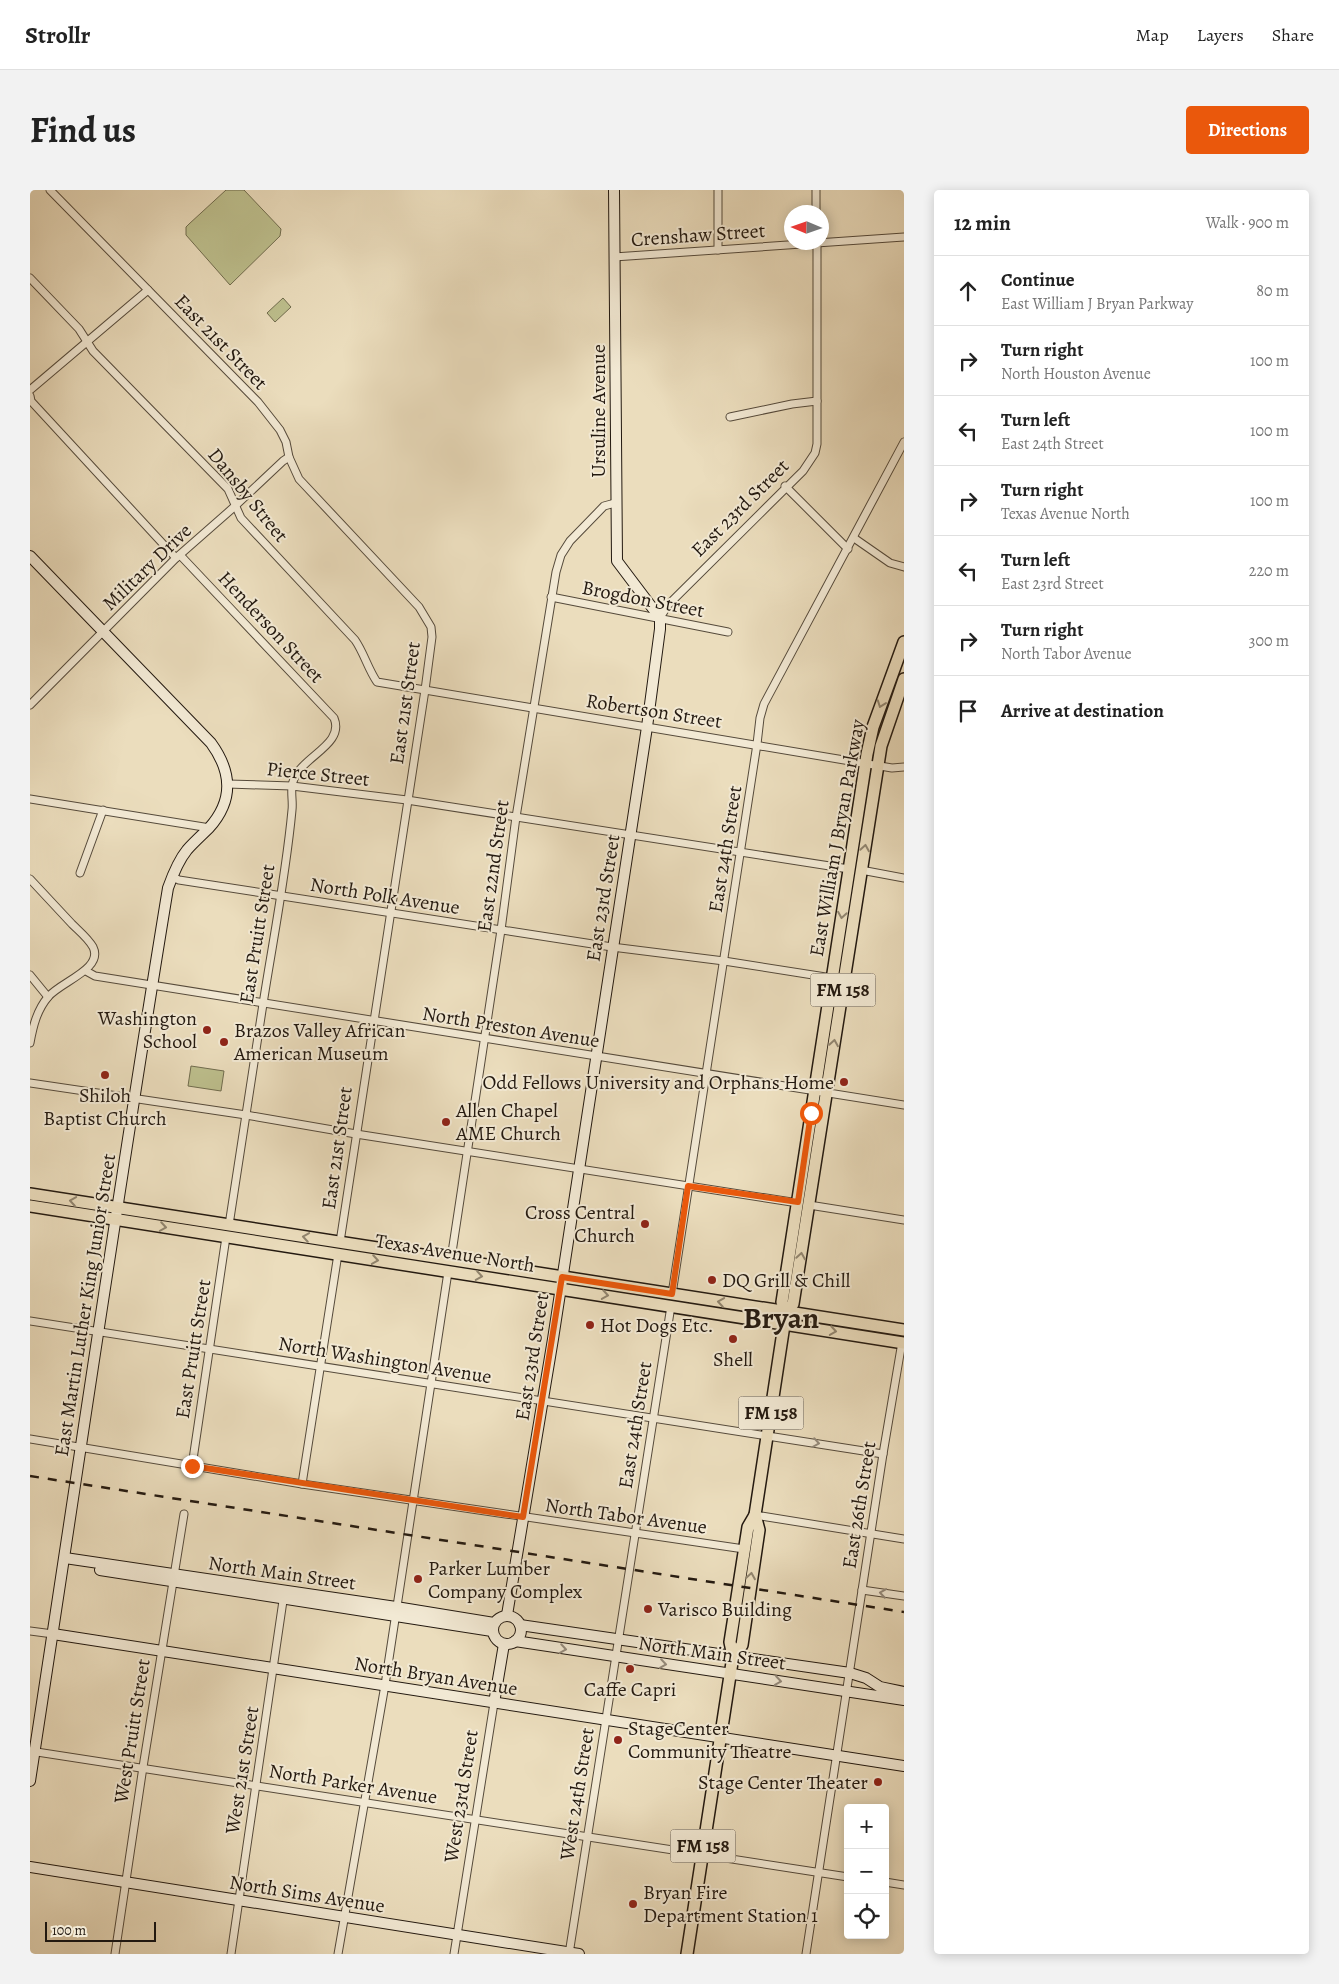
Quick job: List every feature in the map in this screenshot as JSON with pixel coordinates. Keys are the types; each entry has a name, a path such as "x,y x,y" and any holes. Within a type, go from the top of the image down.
{"main road":[{"name":"East William J Bryan Parkway","path":"820,1092 832,978 866,763 873,727 904,642"},
{"name":"East William J Bryan Parkway","path":"733,1656 742,1645 759,1530 756,1514 785,1317 793,1304 803,1204 820,1092 884,735 904,679"},
{"name":"Texas Avenue North","path":"30,1194 117,1208 338,1254 448,1272 561,1283"},
{"name":"Texas Avenue North","path":"30,1206 115,1220 340,1242 451,1260 561,1283 785,1317 904,1330"},
{"name":"Texas Avenue North","path":"785,1317 903,1342"},
{"name":"East William J Bryan Parkway","path":"733,1656 730,1642 744,1549 748,1526 756,1514"},
{"name":"FM 158","path":"687,1954 733,1656"}],"street":[{"name":"East 21st Street","path":"50,190 258,402 280,430 299,479 419,607 429,622 432,637 372,1020 340,1242"},
{"name":"Ursuline Avenue","path":"614,190 615,503 617,561 660,618"},
{"path":"718,190 718,250"},
{"path":"816,190 816,205"},
{"name":"Crenshaw Street","path":"829,242 904,237"},
{"name":"Crenshaw Street","path":"614,257 784,245"},
{"name":"East 23rd Street","path":"507,1615 561,1283 647,727 660,618 668,605 785,486 803,471 815,453 817,444 817,250"},
{"name":"Dansby Street","path":"30,278 79,329 93,351 228,489 234,507 241,518 355,640 377,682 424,690"},
{"path":"30,390 148,290"},
{"name":"Henderson Street","path":"30,396 32,401 334,718 336,723"},
{"path":"730,417 792,404 817,401"},
{"name":"East 24th Street","path":"617,1639 672,1300 760,718 764,704 904,442"},
{"name":"Military Drive","path":"30,705 178,556 234,507 282,460 289,457"},
{"path":"785,486 848,549"},
{"name":"East 22nd Street","path":"451,1260 501,930 516,817 556,572 561,555 570,541 604,506 615,503"},
{"path":"854,538 890,563 904,567"},
{"name":"East Martin Luther King Junior Street","path":"30,556 211,743 221,757 226,770 228,784 221,814 179,861 168,888 115,1220 65,1561 32,1751 30,1781"},
{"name":"Brogdon Street","path":"551,597 728,632"},
{"name":"Robertson Street","path":"424,690 892,768 904,767"},
{"name":"East Pruitt Street","path":"192,1466 281,896 293,808 292,786 295,776 301,767 335,735 336,723"},
{"name":"Pierce Street","path":"228,784 292,786 407,800 849,869"},
{"path":"30,799 210,828"},
{"path":"80,873 103,810"},
{"path":"861,870 904,878"},
{"name":"North Polk Avenue","path":"172,877 179,880 612,947 724,961 832,978"},
{"path":"30,879 92,945 95,957 92,965 86,971 60,986 48,997 35,1018 30,1043"},
{"name":"North Preston Avenue","path":"86,971 95,976 152,986 904,1105"},
{"path":"30,975 48,997"},
{"path":"30,1083 246,1114 356,1134 904,1220"},
{"path":"302,1484 338,1254"},
{"path":"338,1954 385,1685 448,1272"},
{"name":"North Washington Avenue","path":"30,1321 883,1454"},
{"name":"East 26th Street","path":"806,1954 883,1454 903,1342"},
{"name":"North Tabor Avenue","path":"30,1439 302,1484 744,1549"},
{"name":"West Pruitt Street","path":"115,1954 184,1514"},
{"path":"756,1514 904,1539"},
{"name":"North Main Street","path":"65,1561 493,1627"},
{"path":"862,1590 904,1596"},
{"name":"West 21st Street","path":"231,1954 284,1595"},
{"path":"507,1615 516,1618 520,1625 520,1634 515,1641 504,1644 496,1639 493,1627 500,1617 507,1615"},
{"name":"North Main Street","path":"520,1625 850,1673 866,1678 880,1687 904,1692"},
{"name":"North Bryan Avenue","path":"30,1631 904,1766"},
{"name":"West 24th Street","path":"572,1954 587,1837 617,1639"},
{"name":"North Main Street","path":"515,1641 904,1700"},
{"name":"West 23rd Street","path":"454,1954 504,1644"},
{"name":"North Parker Avenue","path":"32,1751 844,1876"},
{"name":"North Sims Avenue","path":"30,1867 572,1954"},
{"path":"889,1883 904,1885"}],"green space":[{"path":"226,190 244,190 281,229 280,236 230,285 186,235 186,227"},
{"path":"283,298 291,307 275,322 267,313"},
{"path":"191,1066 224,1071 221,1091 188,1086"}],"railway":[{"path":"30,1476 904,1612"}],"place":[{"name":"Washington School","path":"207,1030"},
{"name":"Brazos Valley African American Museum","path":"224,1042"},
{"name":"Shiloh Baptist Church","path":"105,1075"},
{"name":"Odd Fellows University and Orphans Home","path":"844,1082"},
{"name":"Allen Chapel AME Church","path":"446,1122"},
{"name":"Cross Central Church","path":"645,1224"},
{"name":"DQ Grill & Chill","path":"712,1280"},
{"name":"Hot Dogs Etc.","path":"590,1325"},
{"name":"Shell","path":"733,1339"},
{"name":"Parker Lumber Company Complex","path":"418,1579"},
{"name":"Varisco Building","path":"648,1609"},
{"name":"Caffe Capri","path":"630,1669"},
{"name":"StageCenter Community Theatre","path":"618,1740"},
{"name":"Stage Center Theater","path":"878,1782"},
{"name":"Bryan Fire Department Station 1","path":"633,1904"}],"district":[{"name":"Bryan","path":"781,1318"}],"route":[{"path":"192,1466 523,1517 562,1277 672,1294 688,1186 798,1202 811,1113"}]}
